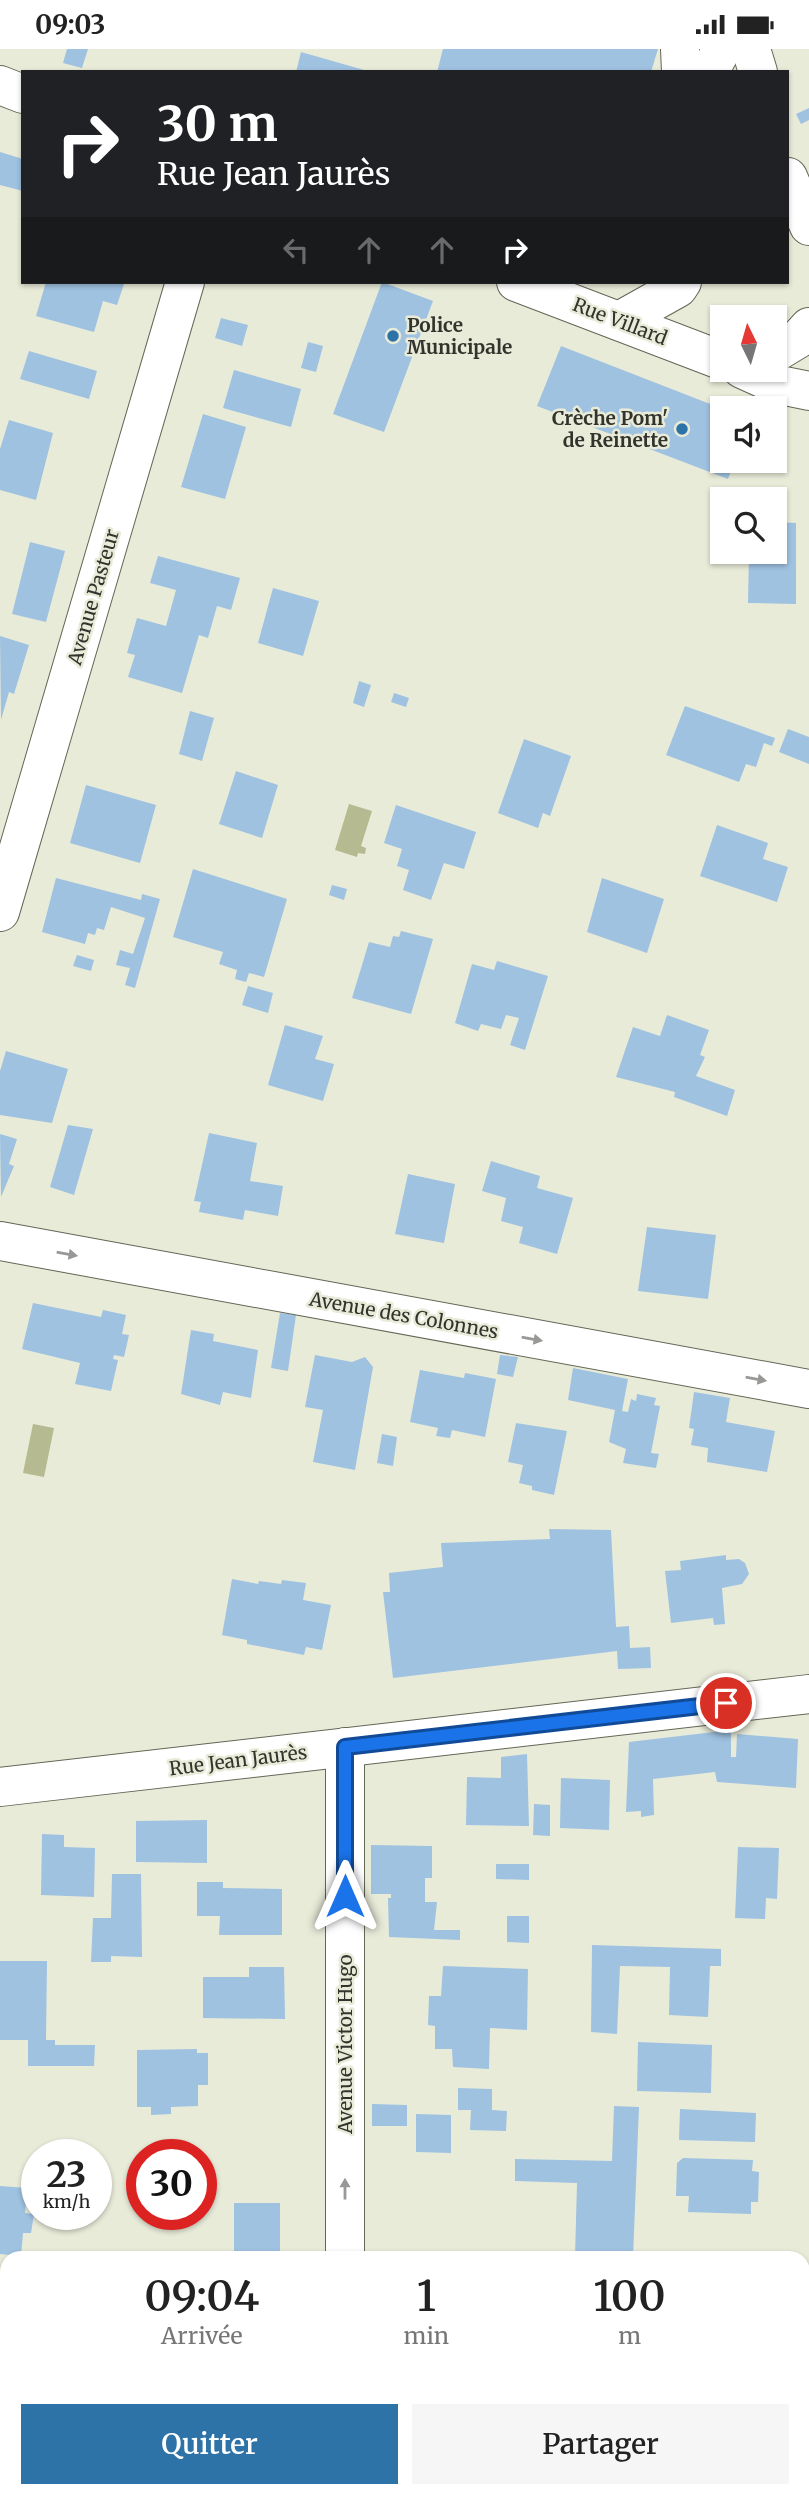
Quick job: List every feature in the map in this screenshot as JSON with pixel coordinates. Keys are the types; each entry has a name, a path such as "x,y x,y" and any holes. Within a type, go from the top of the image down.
{"street":[{"path":"680,49 681,70"},
{"path":"710,70 722,49"},
{"path":"751,49 757,70"},
{"path":"0,85 21,93"},
{"path":"789,179 809,226"},
{"name":"Avenue Pasteur","path":"0,912 185,284"},
{"name":"Rue Villard","path":"521,284 710,356"},
{"path":"619,321 631,284"},
{"path":"619,321 681,284"},
{"path":"788,345 809,327"},
{"path":"771,382 809,391"},
{"name":"Avenue des Colonnes","path":"0,1241 809,1389"},
{"name":"Rue Jean Jaurès","path":"0,1787 809,1694"},
{"name":"Avenue Victor Hugo","path":"345,1747 345,2251"}],"shaded area":[{"path":"349,804 372,811 361,846 366,848 365,854 358,853 357,857 335,850"},
{"path":"33,1424 54,1428 44,1477 23,1473"}],"building":[{"path":"67,49 88,49 82,68 63,63"},
{"path":"443,49 658,49 652,70 438,70"},
{"path":"301,52 364,70 296,70"},
{"path":"809,108 809,120 801,124 796,114"},
{"path":"0,152 21,158 21,190 0,185"},
{"path":"45,284 124,284 117,305 103,301 94,332 36,316"},
{"path":"381,284 433,301 384,432 333,414"},
{"path":"221,318 248,325 242,346 215,338"},
{"path":"308,342 323,346 316,372 301,368"},
{"path":"561,346 710,404 710,472 537,406"},
{"path":"29,351 97,371 89,399 20,379"},
{"path":"234,370 301,389 291,427 223,408"},
{"path":"203,414 246,427 225,499 181,487"},
{"path":"9,420 53,433 36,500 0,490 0,449"},
{"path":"712,473 730,473 728,479"},
{"path":"787,523 796,523 796,604 748,603 749,564 787,564"},
{"path":"30,542 65,551 46,622 12,614"},
{"path":"158,556 240,578 231,610 217,606 208,638 199,635 182,693 128,677 135,655 127,653 137,618 166,626 176,590 150,583"},
{"path":"273,588 319,601 303,656 258,643"},
{"path":"0,636 29,645 14,694 9,692 1,720"},
{"path":"359,681 371,685 364,707 353,703"},
{"path":"394,693 409,698 406,707 391,702"},
{"path":"685,706 775,738 772,746 764,743 756,767 746,764 739,782 666,755"},
{"path":"190,711 214,718 202,761 179,754"},
{"path":"788,729 809,737 809,764 779,752"},
{"path":"524,739 571,756 550,816 543,813 538,828 498,813"},
{"path":"236,771 278,785 262,838 219,824"},
{"path":"86,785 156,805 140,863 70,843"},
{"path":"396,805 476,832 464,869 444,863 431,900 403,890 409,870 397,866 402,849 384,843"},
{"path":"717,825 768,843 763,859 788,867 777,902 700,876"},
{"path":"193,869 287,899 264,977 249,973 246,982 235,979 237,970 219,964 223,952 173,937"},
{"path":"56,878 141,900 142,894 160,899 135,988 125,985 130,968 116,965 120,950 133,954 145,918 111,907 104,930 97,928 95,935 88,933 85,944 42,932"},
{"path":"602,878 664,899 647,953 587,932"},
{"path":"332,885 347,889 344,900 329,895"},
{"path":"401,931 433,939 411,1014 352,998 369,942 390,947 393,936 399,937"},
{"path":"77,955 94,960 91,971 73,966"},
{"path":"497,961 548,976 525,1050 510,1045 519,1018 506,1015 501,1029 481,1024 478,1031 455,1023 472,964 494,970"},
{"path":"248,986 273,993 268,1013 242,1005"},
{"path":"667,1015 709,1030 700,1055 705,1057 696,1076 735,1090 727,1116 674,1097 675,1092 616,1077 633,1027 660,1036"},
{"path":"285,1025 323,1036 315,1059 334,1064 323,1101 268,1085"},
{"path":"6,1051 68,1069 52,1123 0,1115 0,1071"},
{"path":"68,1125 93,1129 74,1195 50,1187"},
{"path":"209,1133 257,1143 250,1181 283,1186 278,1216 245,1210 243,1220 199,1212 201,1202 194,1201"},
{"path":"0,1134 17,1139 9,1164 14,1166 1,1197"},
{"path":"491,1161 540,1176 537,1188 573,1198 557,1254 519,1243 523,1227 501,1221 506,1198 482,1191"},
{"path":"408,1174 455,1184 444,1243 395,1234"},
{"path":"647,1227 716,1235 708,1299 638,1291"},
{"path":"33,1303 101,1317 103,1310 126,1315 122,1334 129,1335 124,1357 114,1355 113,1359 118,1360 111,1391 75,1384 80,1363 22,1349"},
{"path":"280,1313 296,1315 288,1371 271,1368"},
{"path":"191,1330 214,1334 213,1341 258,1350 251,1398 223,1392 220,1405 181,1394"},
{"path":"315,1355 352,1362 365,1357 373,1367 355,1470 313,1462 323,1410 305,1407"},
{"path":"500,1355 518,1357 513,1377 497,1374"},
{"path":"573,1368 628,1379 622,1411 628,1412 631,1399 636,1401 637,1394 656,1398 654,1405 660,1406 651,1453 659,1454 656,1468 623,1463 626,1449 609,1442 615,1410 568,1400"},
{"path":"420,1370 464,1378 465,1373 496,1379 485,1437 452,1430 450,1438 436,1436 438,1428 410,1422"},
{"path":"694,1392 730,1398 726,1422 775,1431 767,1472 707,1462 708,1448 691,1445 694,1429 689,1428"},
{"path":"516,1423 567,1431 554,1495 532,1490 532,1486 519,1483 523,1465 508,1462"},
{"path":"382,1434 397,1437 393,1466 377,1463"},
{"path":"549,1529 611,1530 616,1627 629,1626 630,1648 650,1647 651,1668 618,1669 617,1651 393,1678 383,1592 390,1592 389,1573 443,1567 441,1543 550,1539"},
{"path":"726,1555 726,1560 739,1559 745,1563 749,1574 742,1584 722,1588 725,1624 714,1625 713,1618 671,1623 665,1571 681,1570 680,1561"},
{"path":"232,1579 258,1584 259,1581 281,1584 282,1580 306,1583 303,1600 331,1605 322,1650 306,1647 304,1655 247,1644 247,1640 222,1635"},
{"path":"731,1730 731,1757 736,1757 737,1734 798,1739 796,1788 717,1782 715,1772 653,1779 654,1815 641,1817 641,1811 626,1812 629,1742"},
{"path":"527,1754 529,1826 466,1825 467,1777 501,1778 501,1757"},
{"path":"561,1778 610,1780 609,1830 560,1828"},
{"path":"534,1804 550,1805 550,1836 533,1835"},
{"path":"207,1820 207,1863 136,1862 136,1821"},
{"path":"42,1834 64,1835 64,1847 95,1848 94,1897 41,1895"},
{"path":"371,1845 432,1846 432,1878 425,1878 425,1902 437,1902 434,1930 460,1930 460,1940 389,1937 388,1898 391,1898 391,1894 371,1894"},
{"path":"738,1847 779,1848 777,1899 766,1898 765,1919 735,1918"},
{"path":"496,1864 529,1864 529,1880 496,1879"},
{"path":"112,1874 141,1874 142,1957 111,1956 111,1962 91,1962 93,1918 111,1918"},
{"path":"197,1882 223,1882 223,1888 282,1889 282,1935 219,1935 220,1916 197,1916"},
{"path":"507,1916 529,1916 529,1943 507,1942"},
{"path":"592,1945 721,1949 721,1966 710,1966 708,2017 669,2015 670,1967 620,1966 617,2034 591,2032"},
{"path":"0,1961 47,1961 46,2040 55,2040 55,2045 95,2045 94,2066 28,2066 28,2040 0,2040"},
{"path":"443,1966 528,1969 527,2030 490,2028 489,2069 453,2067 452,2049 435,2049 435,2026 428,2025 429,1996 441,1996"},
{"path":"249,1967 284,1967 285,2019 203,2018 203,1977 249,1977"},
{"path":"638,2042 712,2045 711,2093 637,2091"},
{"path":"197,2049 197,2053 208,2053 208,2085 198,2085 198,2106 171,2107 171,2114 151,2115 151,2107 137,2107 137,2050"},
{"path":"458,2088 492,2089 492,2110 507,2111 506,2131 470,2130 471,2110 458,2110"},
{"path":"372,2104 407,2105 407,2126 372,2126"},
{"path":"614,2106 639,2107 633,2251 575,2251 577,2183 515,2181 515,2159 612,2161"},
{"path":"680,2109 756,2113 755,2142 679,2140"},
{"path":"416,2114 451,2115 451,2153 416,2152"},
{"path":"683,2158 753,2160 752,2171 759,2172 758,2202 751,2202 751,2214 688,2212 689,2196 676,2196 677,2163"},
{"path":"0,2186 21,2188 21,2230 31,2230 31,2233 23,2233 21,2251 0,2251"},
{"path":"234,2203 280,2203 280,2251 234,2251"}],"place":[{"name":"Police Municipale","path":"393,336"},
{"name":"Crèche Pom' de Reinette","path":"682,429"}],"route":[{"path":"345,1896 345,1747 726,1703"}]}
